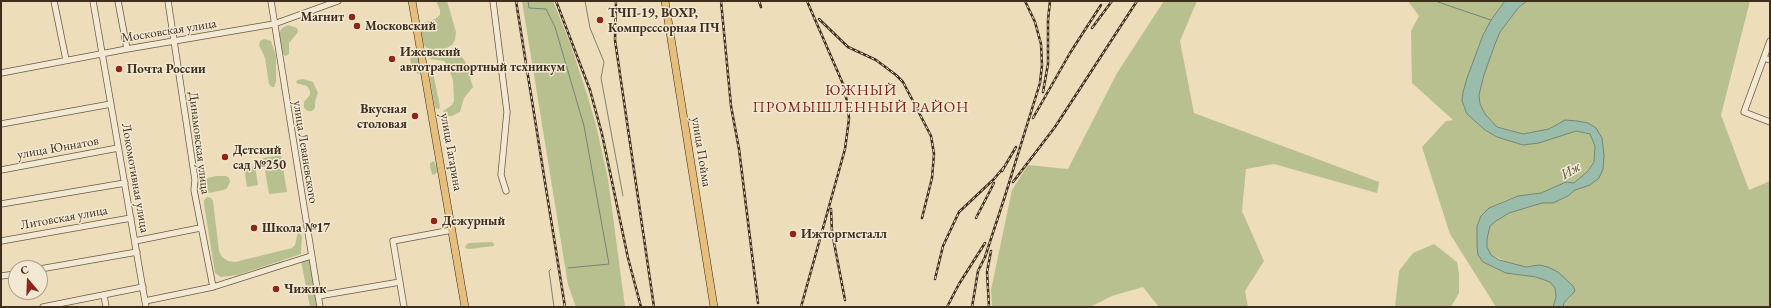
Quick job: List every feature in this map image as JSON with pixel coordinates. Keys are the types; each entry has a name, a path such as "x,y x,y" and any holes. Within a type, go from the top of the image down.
{"main road":[{"name":"улица Гагарина","path":"412,1 465,307"},
{"name":"улица Пойма","path":"665,1 714,307"}],"street":[{"path":"54,1 66,60"},
{"name":"Локомотивная улица","path":"92,1 103,53 118,148 146,304"},
{"path":"118,1 128,49"},
{"name":"Динамовская улица","path":"169,1 196,180 194,190 200,228 213,287"},
{"name":"улица Леваневского","path":"270,1 320,307"},
{"name":"Московская улица","path":"1,73 103,53 274,24 338,1"},
{"path":"493,1 507,112 501,175 506,191"},
{"path":"1770,41 1744,112 1770,122"},
{"path":"1764,58 1770,60"},
{"path":"1,124 111,104"},
{"name":"улица Юннатов","path":"1,170 118,148"},
{"path":"1,204 125,183"},
{"name":"Литовская улица","path":"1,241 131,218"},
{"path":"135,242 200,228"},
{"path":"404,307 393,241 452,230"},
{"path":"48,268 137,252"},
{"path":"146,304 213,287 311,256"},
{"path":"318,296 400,282"},
{"path":"43,307 68,305 104,295 143,287"},
{"path":"104,295 106,307"}],"shaded area":[{"path":"436,1 447,1 456,32 455,40 452,45 441,51 434,51 424,45 421,30 423,23 435,19 440,15 440,10"},
{"path":"522,1 553,1 571,46 596,125 608,179 625,307 576,307 568,285"},
{"path":"1164,1 1197,1 1180,41 1194,113 1379,182 1377,193 1274,164 1246,169 1242,211 1264,261 1245,291 1248,307 1159,307 1143,287 1112,296 1090,307 992,307 991,290 1012,190 1028,165 1068,169 1117,73"},
{"path":"1408,1 1505,1 1491,20 1483,35 1467,78 1467,114 1485,130 1497,137 1563,135 1576,131 1590,134 1592,137 1595,146 1594,162 1581,180 1574,184 1566,183 1541,193 1518,196 1504,201 1489,208 1481,216 1477,226 1478,255 1483,262 1506,273 1536,277 1550,282 1555,288 1556,297 1553,307 1496,307 1450,234 1422,147 1446,121 1453,120 1412,83 1411,31 1419,16"},
{"name":"Иж","path":"1505,1 1527,1 1519,7 1500,32 1495,44 1484,75 1479,95 1480,104 1485,114 1497,127 1523,134 1549,129 1565,120 1588,123 1596,128 1602,138 1604,156 1603,169 1599,178 1590,185 1575,190 1568,196 1553,203 1542,203 1509,213 1490,226 1487,239 1487,247 1491,255 1499,260 1526,267 1539,265 1548,267 1558,272 1573,286 1575,291 1564,303 1563,307 1553,307 1556,297 1555,288 1550,282 1536,277 1506,273 1483,262 1478,255 1477,226 1481,216 1489,208 1518,196 1541,193 1566,182 1574,183 1588,171 1594,162 1595,146 1590,134 1576,131 1539,143 1523,145 1497,137 1485,130 1467,114 1462,101 1467,78 1483,35 1491,20"},
{"path":"1527,1 1750,1 1721,115 1749,190 1770,181 1770,307 1563,307 1564,303 1570,298 1573,286 1558,272 1539,265 1526,267 1516,266 1491,255 1487,247 1490,226 1509,213 1542,203 1553,203 1568,196 1575,190 1590,185 1602,144 1602,138 1596,128 1557,124 1549,129 1523,134 1497,127 1485,114 1480,104 1479,95 1484,75 1495,44 1500,32 1519,7"},
{"path":"288,25 297,28 298,32 289,43 289,54 285,56 281,52 278,35 282,28"},
{"path":"264,39 271,41 276,56 276,82 274,87 269,84 265,58 259,45 260,41"},
{"path":"412,51 417,53 420,63 419,74 414,72 411,66 410,54"},
{"path":"449,51 461,56 465,61 473,87 464,98 460,112 452,116 446,116 443,111 452,105 454,101 453,80 448,66 444,61 429,58 434,54"},
{"path":"432,67 440,107 439,109 435,108 429,73 429,68"},
{"path":"303,79 313,82 318,93 315,108 312,111 308,111 304,108 304,102 310,95 310,91 307,86 296,83 297,80"},
{"path":"281,155 287,192 269,194 263,158"},
{"path":"434,161 437,172 434,175 432,174 430,163"},
{"path":"255,166 258,185 247,187 244,168"},
{"path":"216,176 226,176 229,178 230,182 227,188 209,193 201,191 198,183 200,180"},
{"path":"207,197 211,198 213,201 219,251 222,257 228,261 235,262 292,248 295,245 298,232 302,236 301,254 238,275 221,277 215,273 204,204 204,200"},
{"path":"492,242 494,246 469,249 465,248 469,243"},
{"path":"1434,244 1457,262 1459,274 1459,293 1451,307 1395,307 1399,271 1413,253"},
{"path":"310,259 317,307 310,307 301,261"}],"waterway":[{"path":"528,1 529,8 546,9 555,27 584,126 609,264 568,268"},
{"path":"585,1 590,28 604,62 601,78 623,196"},
{"path":"1435,1 1491,20"},
{"path":"257,270 282,262"},
{"path":"551,269 549,271 554,307"}],"railway":[{"path":"516,1 565,307"},
{"path":"556,1 590,90 602,134 628,258 641,307"},
{"path":"616,1 615,40 654,307"},
{"path":"721,1 731,106 739,149 758,303"},
{"path":"759,1 761,7"},
{"path":"801,307 845,149 849,119 848,106 843,84 807,1"},
{"path":"972,307 978,271 985,257 1040,83 1042,65 1041,44 1035,22 1025,1"},
{"path":"1043,92 1048,64 1048,20 1050,1"},
{"path":"1092,28 1112,1"},
{"path":"1013,182 1055,127 1137,1"},
{"path":"1033,118 1070,53 1101,5"},
{"path":"819,19 848,47 876,60 896,75 903,82 914,103 931,136 934,154 932,178 922,218"},
{"path":"1002,171 1016,147"},
{"path":"935,279 943,246 959,212 994,179 1004,167"},
{"path":"976,218 994,183"},
{"path":"831,209 832,232 845,300"},
{"path":"947,307 959,284 985,243"},
{"path":"989,307 987,272 991,251"}],"place":[{"name":"Магнит","path":"352,17"},
{"name":"ТЧП-19, ВОХР, Компрессорная ПЧ","path":"600,20"},
{"name":"Московский","path":"357,26"},
{"name":"Ижевский автотранспортный техникум","path":"392,59"},
{"name":"Почта России","path":"119,69"},
{"name":"Вкусная столовая","path":"415,116"},
{"name":"Детский сад №250","path":"225,157"},
{"name":"Дежурный","path":"434,221"},
{"name":"Школа №17","path":"254,228"},
{"name":"Ижторгметалл","path":"793,234"},
{"name":"Чижик","path":"276,289"}],"district":[{"name":"ЮЖНЫЙ ПРОМЫШЛЕННЫЙ РАЙОН","path":"861,100"}]}
